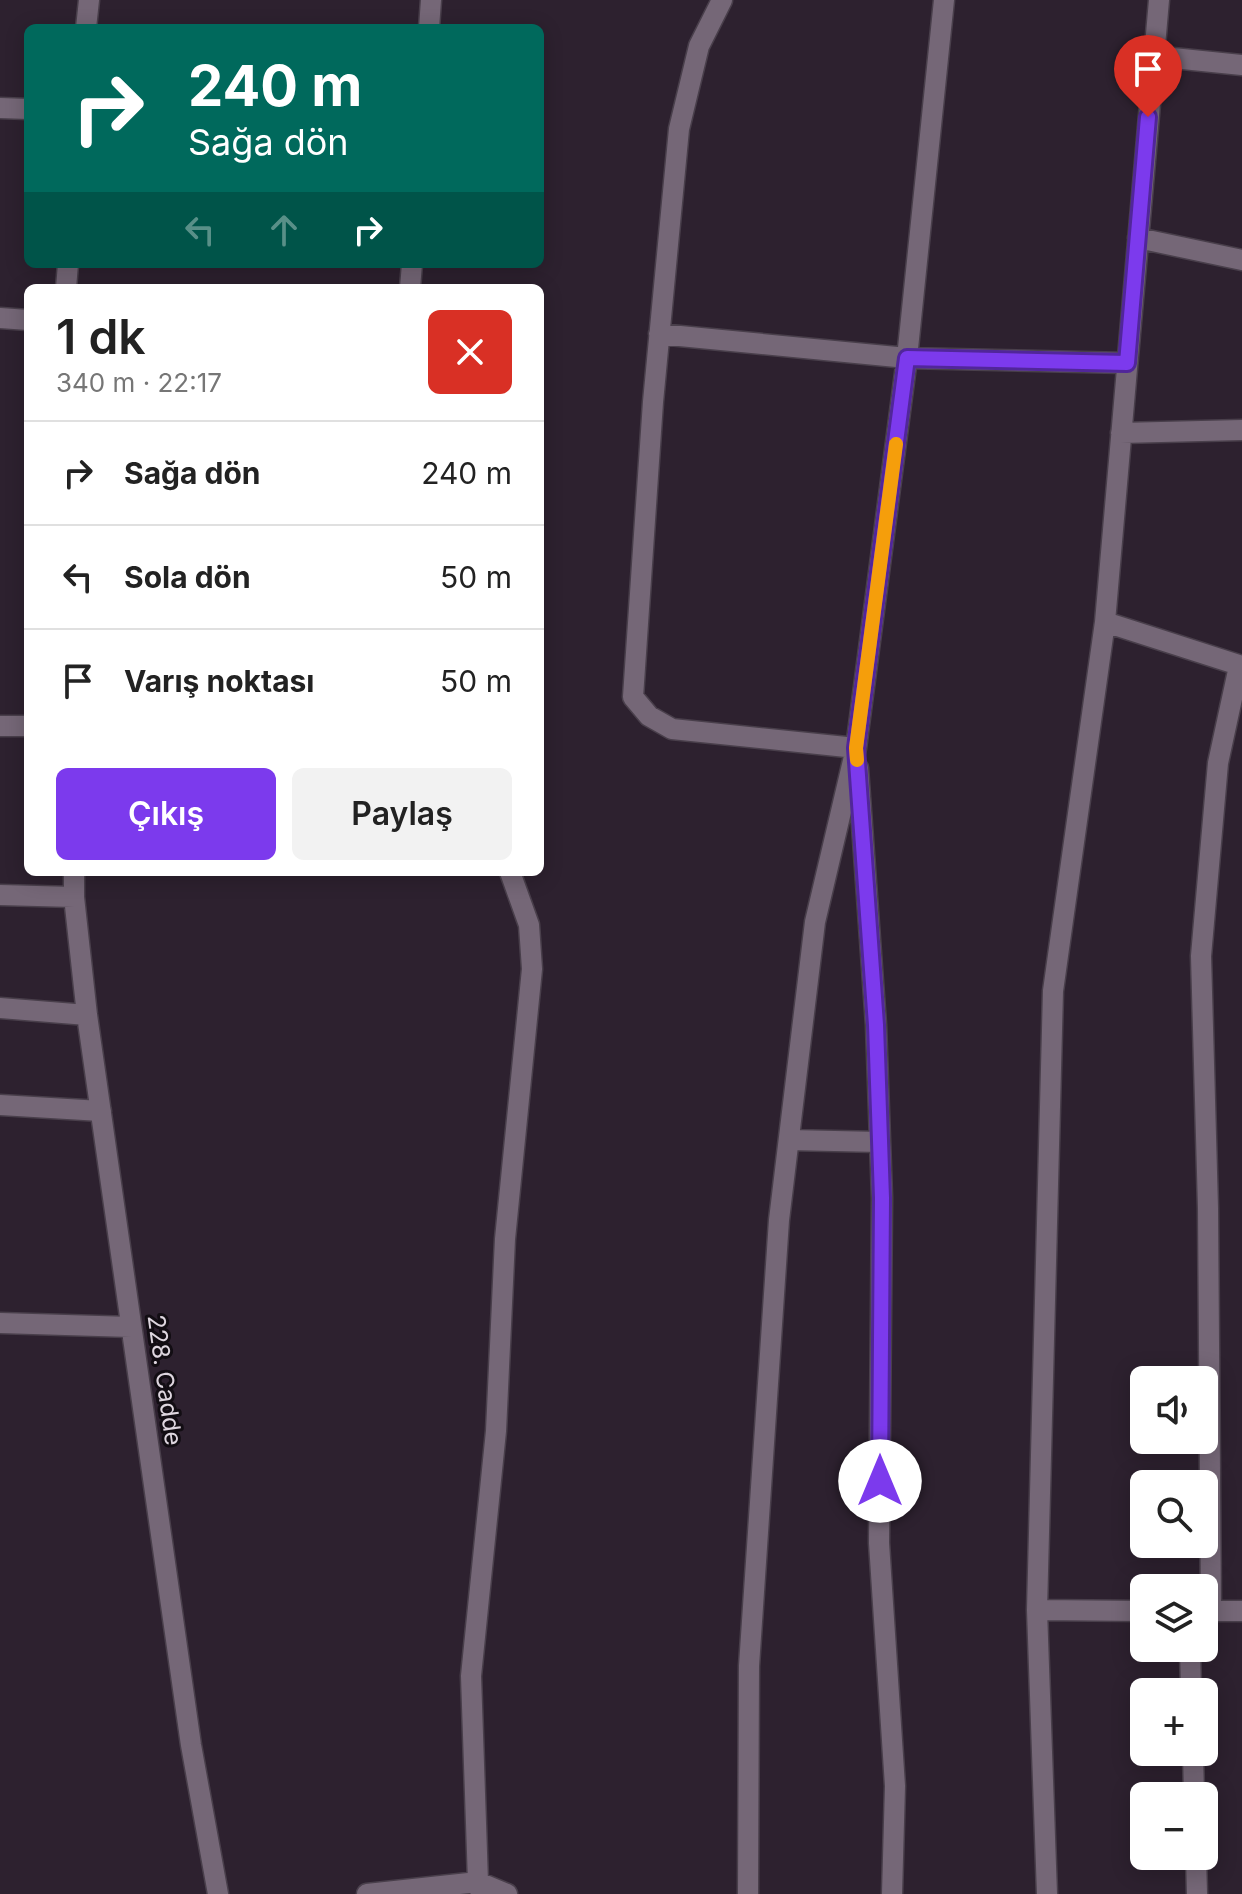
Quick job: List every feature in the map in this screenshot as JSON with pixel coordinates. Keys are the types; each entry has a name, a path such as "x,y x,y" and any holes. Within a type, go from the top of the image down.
{"street":[{"path":"86,24 89,0"},
{"path":"429,24 431,0"},
{"path":"722,0 699,46 679,129 652,417 633,697 649,716 672,729 856,748"},
{"path":"748,1894 749,1666 779,1220 815,922 856,748 907,358 944,0"},
{"path":"1047,1894 1037,1610 1053,991 1105,622 1159,0"},
{"path":"1153,56 1242,65"},
{"path":"0,108 24,109"},
{"path":"1138,238 1242,260"},
{"path":"0,318 24,320"},
{"path":"659,334 907,358 1127,363"},
{"path":"1121,433 1242,430"},
{"path":"1105,622 1241,666 1218,763 1201,956 1208,1208 1207,1574"},
{"path":"0,726 24,726"},
{"path":"856,748 876,1025 880,1142 879,1543 895,1786 892,1894"},
{"name":"228. Cadde","path":"74,876 87,1015 131,1327 191,1745 218,1894"},
{"path":"480,1888 471,1676 496,1431 505,1239 532,969 529,925 511,876"},
{"path":"0,895 74,897"},
{"path":"0,1008 87,1015"},
{"path":"0,1105 101,1111"},
{"path":"789,1140 880,1142"},
{"path":"0,1323 131,1327"},
{"path":"1037,1610 1130,1611"},
{"path":"1218,1611 1242,1611"},
{"path":"1196,1870 1197,1894"},
{"path":"367,1894 480,1888 507,1894"}],"slow traffic":[{"path":"857,760 856,748 896,444"}],"route":[{"path":"880,1481 882,1198 876,1025 856,748 907,358 1127,363 1148,117"}]}
